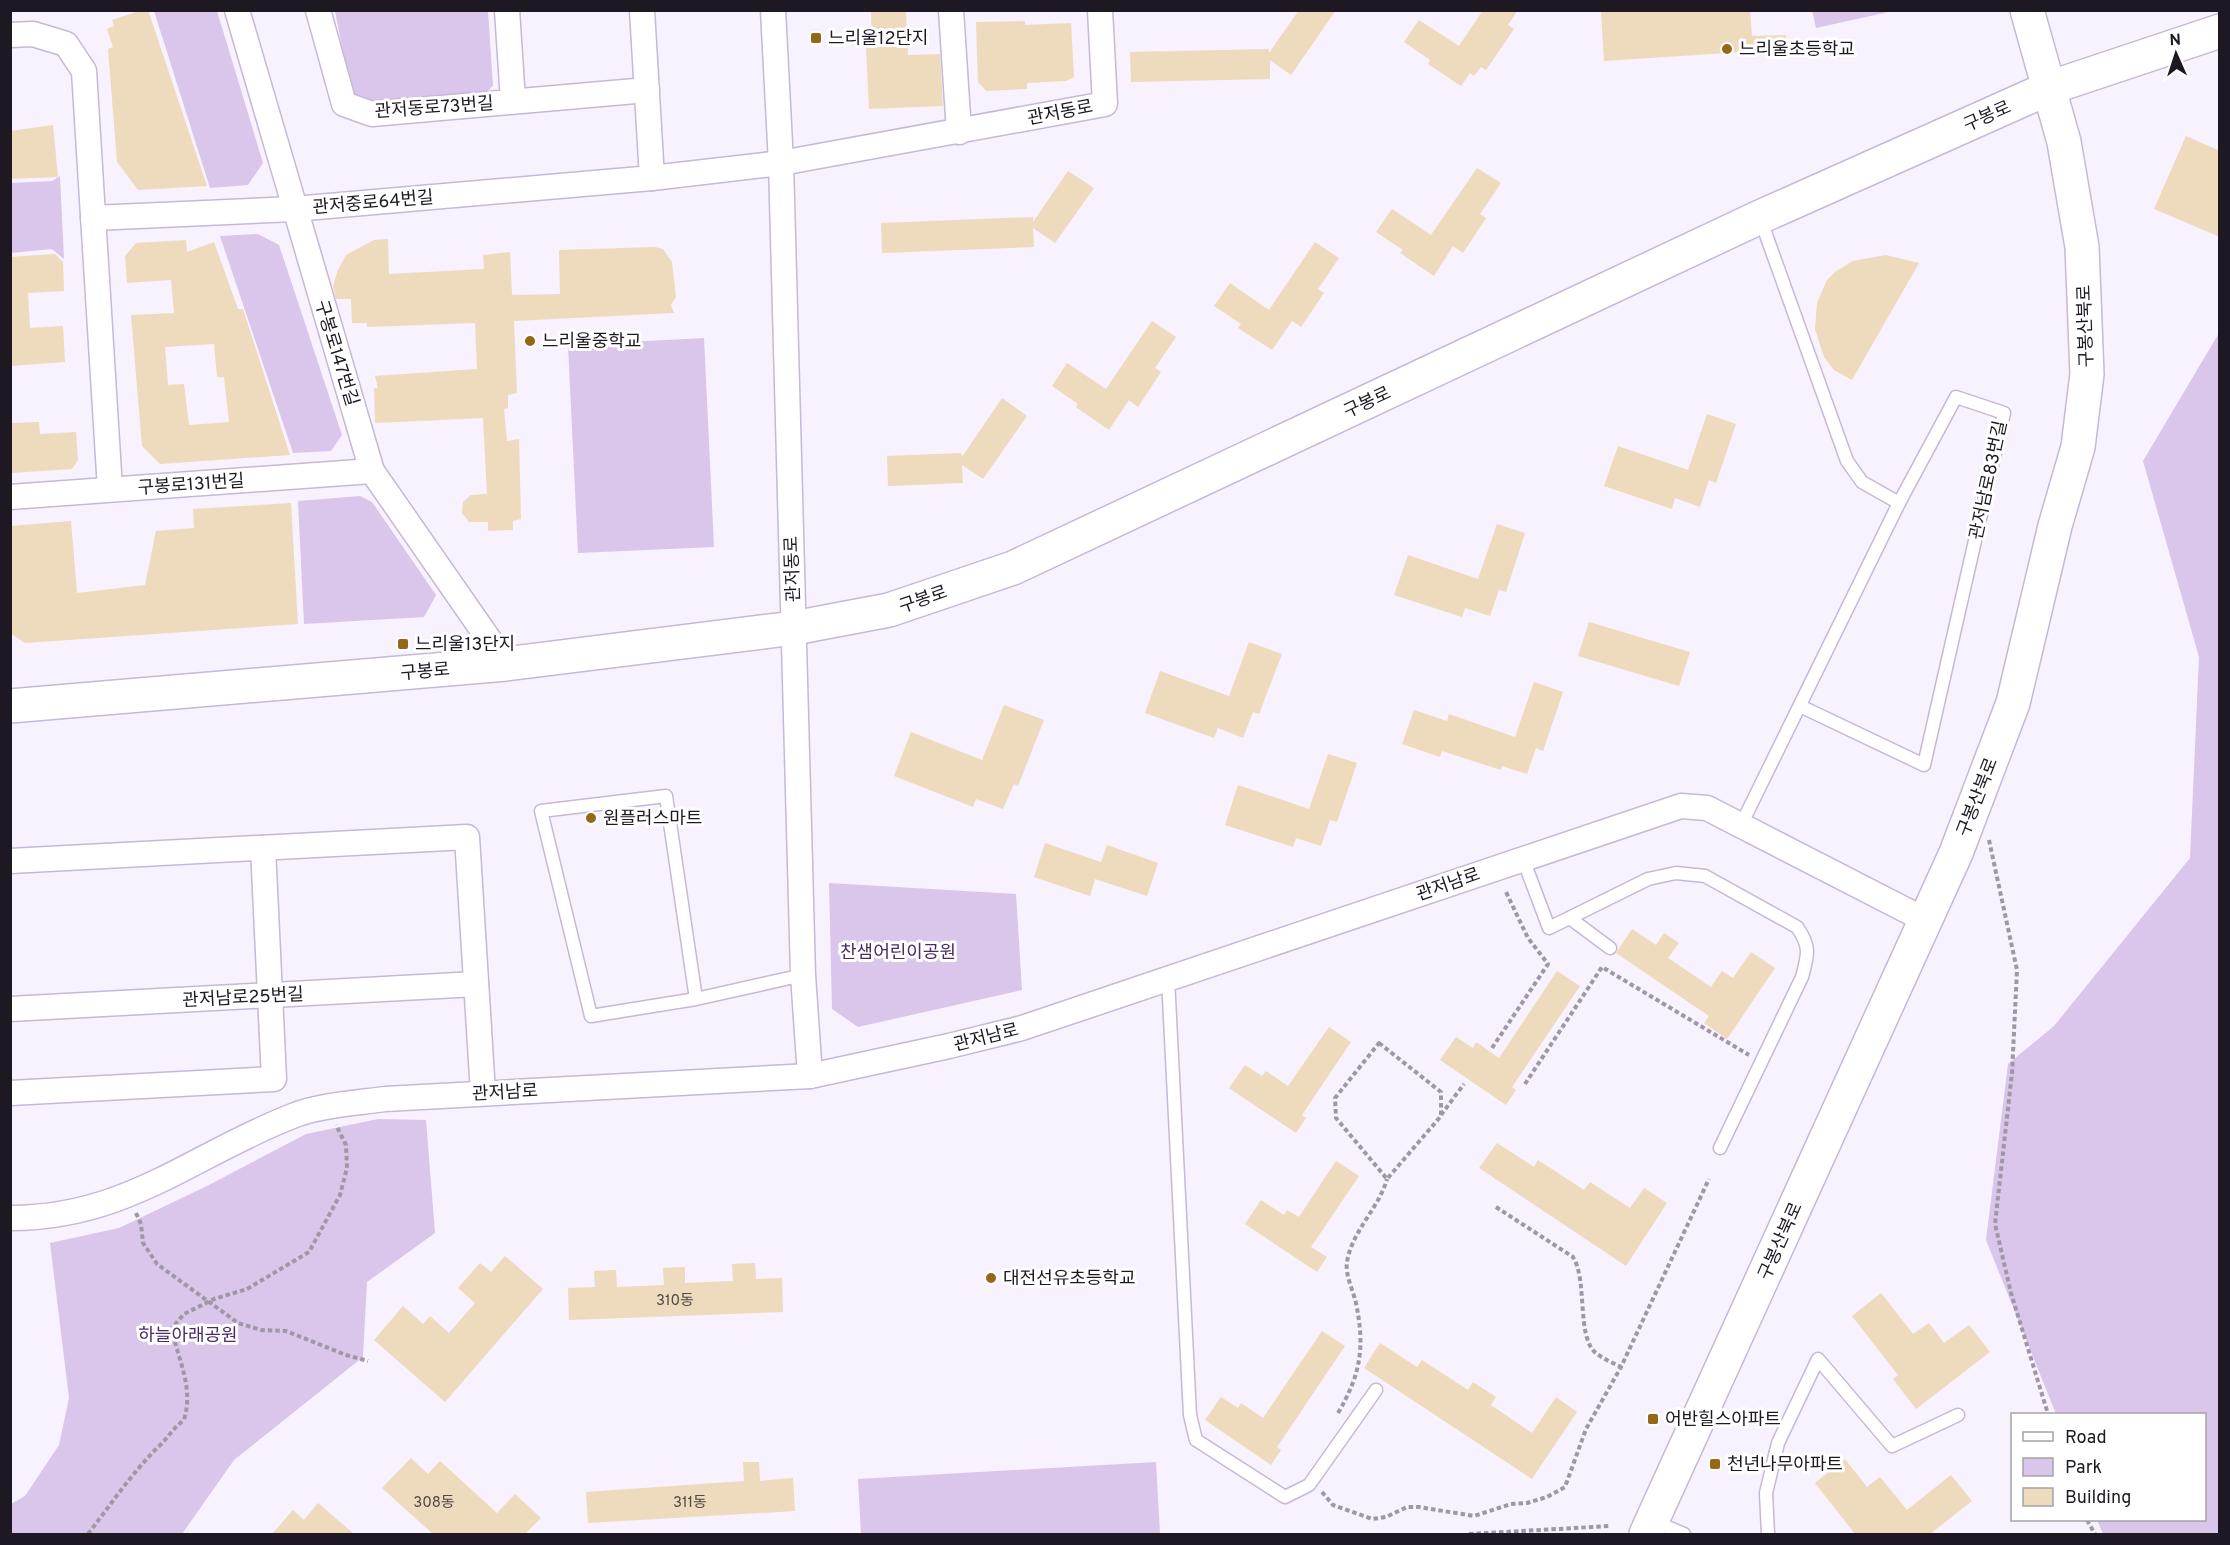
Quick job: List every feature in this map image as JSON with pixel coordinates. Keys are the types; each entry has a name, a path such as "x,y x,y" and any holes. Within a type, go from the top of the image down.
{"main road":[{"name":"구봉산북로","path":"1650,1528 1956,853 2013,703 2055,526 2078,447 2087,374 2082,247 2064,142 2027,10"},
{"name":"구봉로","path":"10,706 506,664 794,628 889,610 1013,568 1760,217 2049,88 2220,31"}],"street":[{"name":"구봉로147번길","path":"237,10 372,471 506,664"},
{"name":"관저동로73번길","path":"318,10 344,104 372,114 647,90"},
{"name":"관저동로73번길","path":"507,10 513,101"},
{"path":"642,10 652,178"},
{"name":"관저동로","path":"773,10 781,163 803,975 810,1076"},
{"path":"951,10 959,132"},
{"name":"관저동로","path":"781,163 1105,104 1100,10"},
{"path":"10,35 33,34 66,44 84,71 110,489"},
{"name":"관저중로64번길","path":"93,218 294,209 652,178 781,163"},
{"name":"구봉로131번길","path":"10,497 372,471"},
{"name":"관저남로","path":"10,1218 37,1218 89,1209 128,1196 297,1114 385,1099 810,1076 1022,1028 1681,806 1707,808 1925,920"},
{"path":"10,861 467,837 483,1093"},
{"path":"10,1093 274,1079 263,848"},
{"name":"관저남로25번길","path":"10,1009 476,984"}],"lane":[{"path":"1760,217 1847,461 1862,482 1899,503"},
{"name":"관저남로83번길","path":"1741,825 1899,503 1956,397 2004,413 1924,765 1800,706"},
{"path":"696,999 666,795 542,811 591,1016 696,999 803,975"},
{"path":"1523,859 1549,928 1648,879 1662,875 1690,874 1705,876 1797,927 1807,941 1808,957 1802,977 1720,1148"},
{"path":"1571,919 1610,948"},
{"path":"1168,978 1190,1415 1196,1440 1286,1497 1309,1485 1376,1390"},
{"path":"1768,1534 1766,1493 1778,1443 1818,1359 1892,1446 1958,1415"},
{"path":"1650,1528 1684,1534"}],"path":[{"path":"1988,837 2017,970 2013,1073 1995,1224 2011,1293 2048,1413"},
{"path":"1492,1048 1548,964 1528,938 1506,892"},
{"path":"1525,1084 1602,967 1752,1057"},
{"path":"1387,1179 1336,1118 1335,1098 1379,1043 1441,1092 1441,1116"},
{"path":"1332,1423 1348,1395 1362,1357 1362,1335 1347,1263 1353,1245 1383,1192 1387,1179 1441,1116 1464,1084"},
{"path":"88,1534 142,1462 161,1445 170,1431 184,1420 189,1392 178,1360 172,1328 184,1314 210,1304 214,1299 247,1289 309,1252 340,1195 347,1168 346,1145 332,1119"},
{"path":"1319,1489 1333,1504 1372,1519 1386,1517 1407,1507 1474,1516 1510,1504 1527,1503 1547,1497 1565,1486 1586,1429 1621,1367 1709,1179"},
{"path":"128,1196 141,1224 143,1243 157,1264 210,1304 238,1323 261,1330 286,1331 346,1356 368,1360"},
{"path":"1496,1207 1573,1257 1580,1268 1587,1342 1595,1352 1621,1367"},
{"path":"1469,1534 1610,1526"}],"green space":[{"path":"1812,10 1893,10 1893,11 1816,28"},
{"path":"154,11 217,11 263,163 248,185 210,188"},
{"path":"335,11 488,11 493,86 484,94 374,107 352,98"},
{"path":"60,176 64,259 52,249 11,253 11,183 52,181"},
{"path":"258,234 279,245 342,435 331,451 293,453 220,236"},
{"path":"2219,333 2219,1534 2103,1534 2097,1521 2206,1521 2206,1413 2056,1413 1986,1240 2008,1064 2054,1026 2190,858 2199,657 2143,461"},
{"path":"704,338 714,547 578,553 568,345"},
{"path":"360,496 372,502 436,595 424,617 304,624 298,501"},
{"name":"찬샘어린이공원","path":"829,883 1016,894 1022,990 858,1027 832,1009"},
{"name":"하늘아래공원","path":"378,1119 426,1120 435,1233 367,1282 363,1357 234,1460 182,1534 11,1534 11,1504 25,1496 59,1445 69,1398 50,1243 119,1228 209,1185 306,1134"},
{"path":"1156,1462 1160,1534 861,1534 858,1479"}],"building":[{"path":"148,10 207,186 138,190 117,162 108,49 113,47 107,29 114,26 112,20"},
{"path":"871,10 906,10 908,55 940,54 943,106 869,109 866,47 872,47"},
{"path":"1299,10 1336,10 1291,75 1270,60 1270,79 1131,82 1130,52 1269,49 1269,53"},
{"path":"1483,10 1518,10 1508,25 1514,29 1486,70 1481,67 1474,76 1470,73 1461,86 1428,64 1430,60 1404,42 1419,20 1459,46"},
{"path":"1750,10 1752,36 1786,35 1787,49 1604,61 1601,12"},
{"path":"1025,21 1025,25 1071,23 1074,77 1066,81 1027,83 1027,89 986,91 978,82 976,22"},
{"path":"53,125 58,177 10,179 10,131"},
{"path":"2186,136 2220,151 2220,237 2154,209"},
{"path":"1477,168 1501,183 1480,214 1486,218 1463,253 1453,246 1434,276 1400,253 1403,250 1376,232 1392,209 1431,235"},
{"path":"1068,171 1094,188 1055,243 1033,228 1034,247 882,253 881,223 1033,217 1033,222"},
{"path":"388,239 389,274 484,269 483,255 510,252 512,295 560,294 559,250 655,247 663,249 672,262 676,297 671,305 674,313 514,321 517,393 508,395 508,408 504,409 507,441 519,439 521,519 513,521 513,530 488,531 488,522 469,522 462,513 463,502 471,495 487,494 483,418 375,423 374,388 378,388 375,376 477,369 475,323 367,327 367,323 352,323 351,299 336,299 333,286 338,270 346,255 374,240"},
{"path":"186,240 187,252 214,242 238,309 243,309 290,455 160,464 142,446 131,315 174,313 171,280 127,283 125,256 136,243","holes":["214,344 217,377 224,377 229,422 189,425 184,384 168,385 165,347"]},
{"path":"1315,242 1339,258 1318,289 1324,293 1301,327 1292,321 1272,350 1238,328 1241,324 1214,306 1230,283 1269,310"},
{"path":"55,254 63,262 64,291 28,293 30,328 63,326 65,362 10,366 10,257"},
{"path":"1886,255 1919,263 1852,380 1834,370 1824,357 1815,329 1817,303 1827,280 1835,272 1853,261"},
{"path":"1152,321 1176,337 1155,368 1161,372 1138,407 1129,400 1109,430 1076,407 1078,404 1052,386 1067,363 1106,389"},
{"path":"1002,398 1027,416 983,479 962,465 963,483 888,486 887,456 961,453 962,457"},
{"path":"1707,414 1736,424 1716,483 1709,480 1700,507 1675,498 1672,509 1604,486 1618,446 1688,470"},
{"path":"39,422 40,434 76,432 78,460 72,469 10,473 10,423"},
{"path":"291,503 298,624 25,643 10,633 10,526 71,521 77,593 145,585 156,531 194,528 193,509"},
{"path":"1497,524 1525,533 1506,592 1499,590 1490,616 1465,608 1462,617 1394,595 1408,555 1478,579"},
{"path":"1589,622 1690,652 1679,686 1578,656"},
{"path":"1249,642 1282,654 1259,714 1253,712 1243,738 1218,728 1214,738 1145,713 1160,671 1229,696"},
{"path":"1534,682 1563,692 1543,751 1536,748 1527,774 1502,766 1501,770 1442,751 1440,757 1402,744 1414,710 1447,721 1449,714 1515,737"},
{"path":"1004,705 1044,720 1018,786 1014,784 1003,809 976,799 973,807 894,776 911,732 982,760"},
{"path":"1328,754 1357,763 1337,822 1330,820 1321,846 1296,838 1293,847 1225,825 1238,785 1309,809"},
{"path":"1045,843 1101,862 1107,845 1158,863 1147,896 1095,879 1090,896 1034,877"},
{"path":"1632,929 1656,945 1664,933 1679,943 1668,958 1711,987 1722,971 1733,978 1751,952 1775,968 1727,1039 1704,1023 1709,1016 1616,953"},
{"path":"1557,971 1580,986 1512,1087 1516,1090 1506,1105 1440,1060 1456,1037 1473,1048 1476,1042 1499,1058"},
{"path":"1329,1027 1351,1042 1302,1115 1306,1118 1296,1133 1229,1088 1245,1065 1262,1076 1266,1071 1288,1086"},
{"path":"1497,1143 1534,1167 1538,1160 1584,1190 1590,1182 1630,1208 1644,1188 1667,1203 1626,1266 1479,1168"},
{"path":"1336,1161 1359,1176 1311,1247 1327,1257 1317,1272 1245,1224 1261,1200 1284,1215 1287,1210 1299,1217"},
{"path":"505,1256 543,1289 445,1402 374,1340 403,1306 423,1324 430,1316 449,1333 475,1303 458,1288 480,1263 491,1272"},
{"path":"755,1263 756,1279 782,1278 783,1312 569,1320 568,1288 595,1287 594,1271 616,1270 617,1287 664,1285 663,1268 685,1267 685,1283 733,1281 732,1264"},
{"path":"1881,1293 1913,1334 1929,1323 1944,1343 1969,1325 1990,1352 1916,1409 1893,1379 1898,1375 1852,1316"},
{"path":"1322,1331 1345,1346 1277,1447 1281,1450 1271,1465 1205,1420 1221,1397 1238,1408 1241,1403 1263,1418"},
{"path":"1380,1343 1417,1367 1422,1360 1468,1390 1473,1382 1496,1397 1491,1405 1532,1433 1556,1397 1577,1412 1532,1479 1364,1368"},
{"path":"411,1458 428,1474 440,1461 497,1513 515,1494 541,1518 525,1534 433,1534 382,1488"},
{"path":"1845,1459 1867,1487 1880,1477 1907,1510 1951,1475 1972,1501 1930,1534 1855,1534 1815,1483"},
{"path":"743,1462 759,1462 760,1481 793,1478 795,1511 588,1523 586,1492 744,1481"},
{"path":"318,1503 354,1534 272,1534 293,1510 304,1520"}],"place":[{"name":"느리울12단지","path":"816,38"},
{"name":"느리울초등학교","path":"1727,49"},
{"name":"느리울중학교","path":"530,341"},
{"name":"느리울13단지","path":"403,644"},
{"name":"원플러스마트","path":"591,818"},
{"name":"대전선유초등학교","path":"991,1278"},
{"name":"어반힐스아파트","path":"1653,1419"},
{"name":"천년나무아파트","path":"1715,1464"}]}
